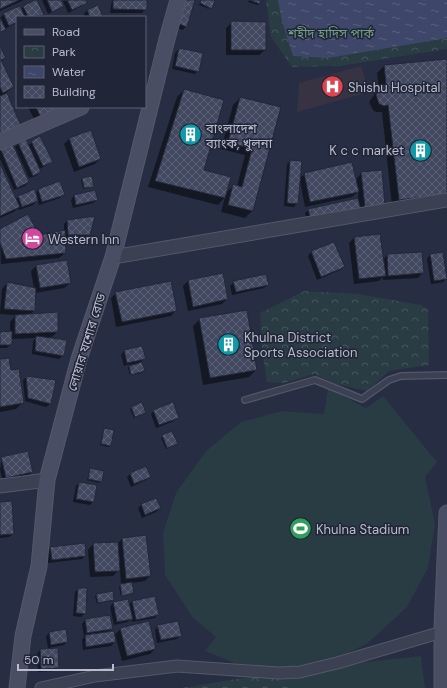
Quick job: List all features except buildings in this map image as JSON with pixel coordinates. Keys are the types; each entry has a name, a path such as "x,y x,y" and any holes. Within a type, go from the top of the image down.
{"main road":[{"name":"লোয়ার যশোর রোড","path":"146,102 151,79 178,0"},
{"path":"0,142 80,108"},
{"name":"লোয়ার যশোর রোড","path":"17,688 23,636 39,566 47,480 80,359 113,257 145,108"},
{"path":"442,688 447,513"}],"street":[{"path":"113,257 447,200"},
{"path":"0,486 47,480"},
{"path":"41,688 95,676 177,666 279,673 300,672 337,663 444,629"}],"lane":[{"path":"245,400 314,380 362,399 389,380 401,376 447,375"}],"shaded area":[{"name":"Shishu Hospital","path":"361,66 369,92 297,112 299,83"}],"green space":[{"name":"শহীদ হাদিস পার্ক","path":"266,0 447,0 447,49 340,66 292,67 271,37"},
{"path":"304,291 358,294 421,305 428,310 429,365 389,371 367,391 336,384 314,374 284,383 267,382 262,350 260,313"},
{"name":"Khulna Stadium","path":"328,388 366,408 383,396 437,462 425,477 435,524 428,568 407,607 368,643 330,662 300,669 421,656 425,688 293,688 291,671 246,668 205,651 216,637 193,618 165,575 163,533 176,493 206,451 241,422 282,411 324,414"},
{"path":"291,670 293,688 182,688"}],"water":[{"name":"শহীদ হাদিস পার্ক","path":"278,0 447,0 447,38 328,58 293,56 282,21"}],"place":[{"name":"Shishu Hospital","path":"333,87"},
{"name":"বাংলাদেশ ব্যাংক, খুলনা","path":"191,135"},
{"name":"K c c market","path":"420,150"},
{"name":"Western Inn","path":"33,239"},
{"name":"Khulna District Sports Association","path":"228,344"},
{"name":"Khulna Stadium","path":"300,529"}]}
